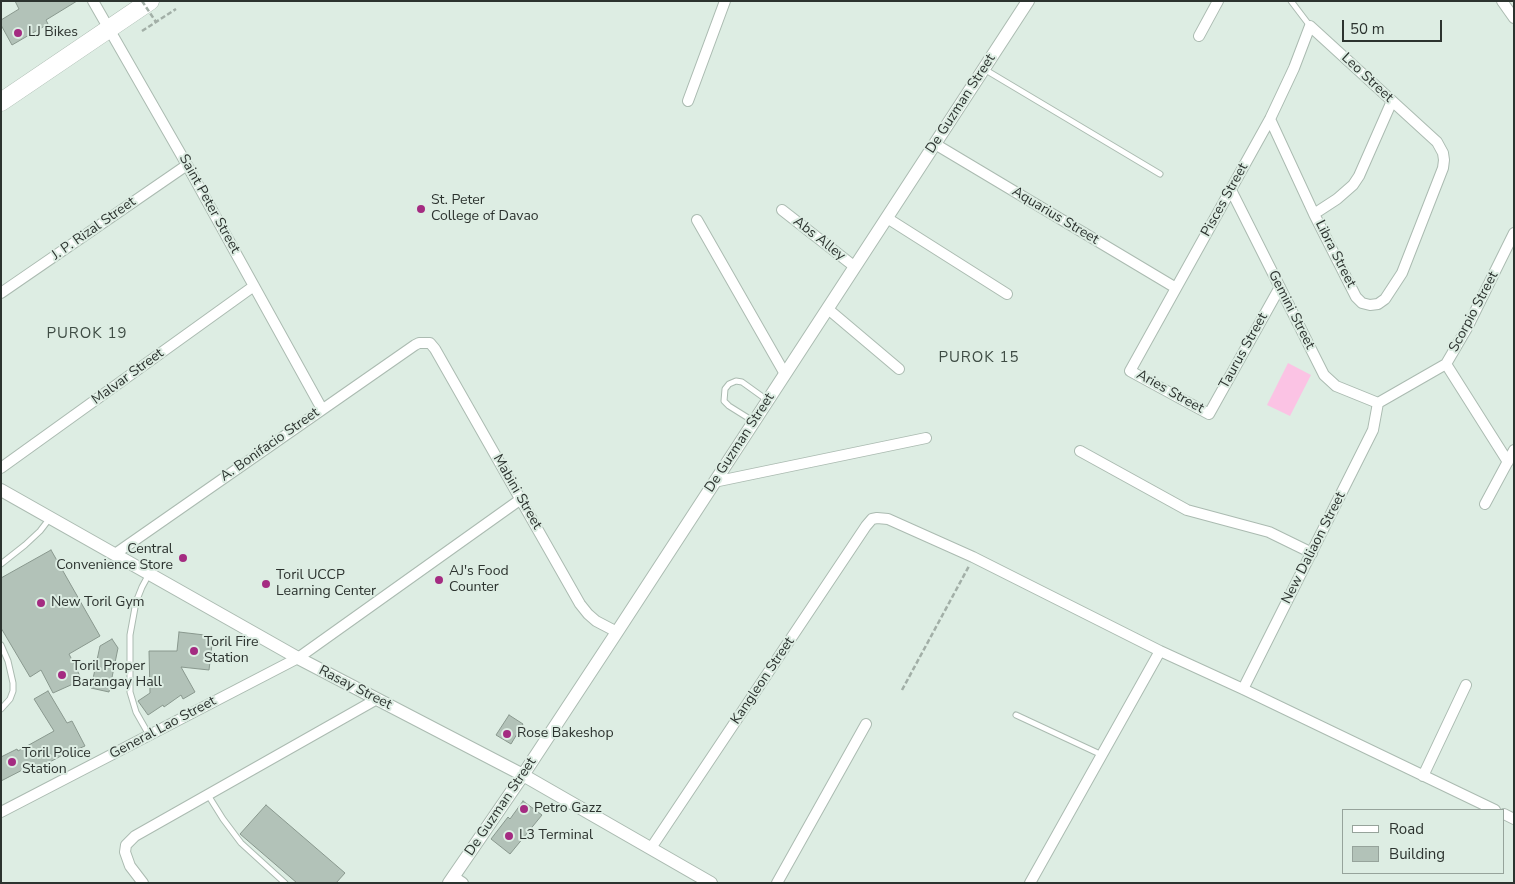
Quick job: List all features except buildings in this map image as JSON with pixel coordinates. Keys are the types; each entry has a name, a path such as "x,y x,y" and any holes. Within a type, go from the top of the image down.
{"highway":[{"path":"1,102 150,1"}],"street":[{"name":"Saint Peter Street","path":"92,1 187,165 322,409"},
{"path":"688,101 725,1"},
{"name":"De Guzman Street","path":"455,880 1028,1"},
{"path":"1199,36 1218,1"},
{"path":"1502,1 1514,18"},
{"name":"Leo Street","path":"1310,26 1437,142 1443,153"},
{"name":"Pisces Street","path":"1130,371 1270,119 1294,68 1310,26"},
{"path":"1314,214 1337,199 1353,185 1359,176 1392,101"},
{"name":"Libra Street","path":"1270,119 1314,214 1356,297 1362,303 1370,305 1378,304 1385,298 1394,287 1408,259 1443,168 1443,153"},
{"name":"Aquarius Street","path":"935,144 1176,288"},
{"name":"J. P. Rizal Street","path":"1,293 187,165"},
{"name":"Gemini Street","path":"1231,190 1324,375 1329,381 1344,391 1378,403"},
{"name":"Abs Alley","path":"782,210 855,267"},
{"path":"887,218 1007,294"},
{"path":"697,220 785,374"},
{"name":"Scorpio Street","path":"1446,364 1467,328 1514,233"},
{"name":"Malvar Street","path":"1,468 254,286"},
{"name":"Taurus Street","path":"1209,414 1280,287"},
{"path":"828,308 899,369"},
{"name":"A. Bonifacio Street","path":"115,554 415,345 427,342"},
{"name":"Mabini Street","path":"427,342 436,348 580,604 588,614 617,632"},
{"path":"1378,403 1446,364 1508,462"},
{"name":"Aries Street","path":"1130,371 1209,414"},
{"name":"New Daliaon Street","path":"1243,690 1373,430 1378,403"},
{"path":"714,482 926,438"},
{"path":"1485,504 1514,450"},
{"path":"1080,451 1186,510 1269,532 1312,553"},
{"name":"Rasay Street","path":"1,490 298,658 523,775 711,883"},
{"name":"General Lao Street","path":"1,812 298,658 521,499"},
{"name":"Kangleon Street","path":"651,848 872,519 888,519 973,557"},
{"path":"973,557 1160,652 1493,809"},
{"path":"1030,883 1160,652"},
{"path":"1423,776 1466,686"},
{"path":"143,883 130,866 125,852 129,840 143,830 378,700"},
{"path":"777,883 866,724"}],"lane":[{"name":"Leo Street","path":"1291,1 1310,26"},
{"path":"983,69 1160,174"},
{"path":"754,422 728,406 724,401 725,389 729,384 736,381 742,382 768,400"},
{"path":"1,564 40,531 50,518"},
{"path":"149,573 136,602 130,635 130,692 136,712 149,735"},
{"path":"1,645 8,661 13,683 10,700 2,707"},
{"path":"1016,715 1102,755"},
{"path":"208,795 241,843 285,883"}],"path":[{"path":"142,1 156,22"},
{"path":"142,31 176,8"},
{"path":"902,690 973,557"}],"shaded area":[{"path":"1288,363 1311,375 1290,416 1267,405"}],"place":[{"name":"LJ Bikes","path":"18,33"},
{"name":"St. Peter College of Davao","path":"421,209"},
{"name":"Central Convenience Store","path":"183,558"},
{"name":"AJ's Food Counter","path":"439,580"},
{"name":"Toril UCCP Learning Center","path":"266,584"},
{"name":"New Toril Gym","path":"41,603"},
{"name":"Toril Fire Station","path":"194,651"},
{"name":"Toril Proper Barangay Hall","path":"62,675"},
{"name":"Rose Bakeshop","path":"507,734"},
{"name":"Toril Police Station","path":"12,762"},
{"name":"Petro Gazz","path":"524,809"},
{"name":"L3 Terminal","path":"509,836"}],"district":[{"name":"PUROK 19","path":"87,334"},
{"name":"PUROK 15","path":"979,358"}]}
